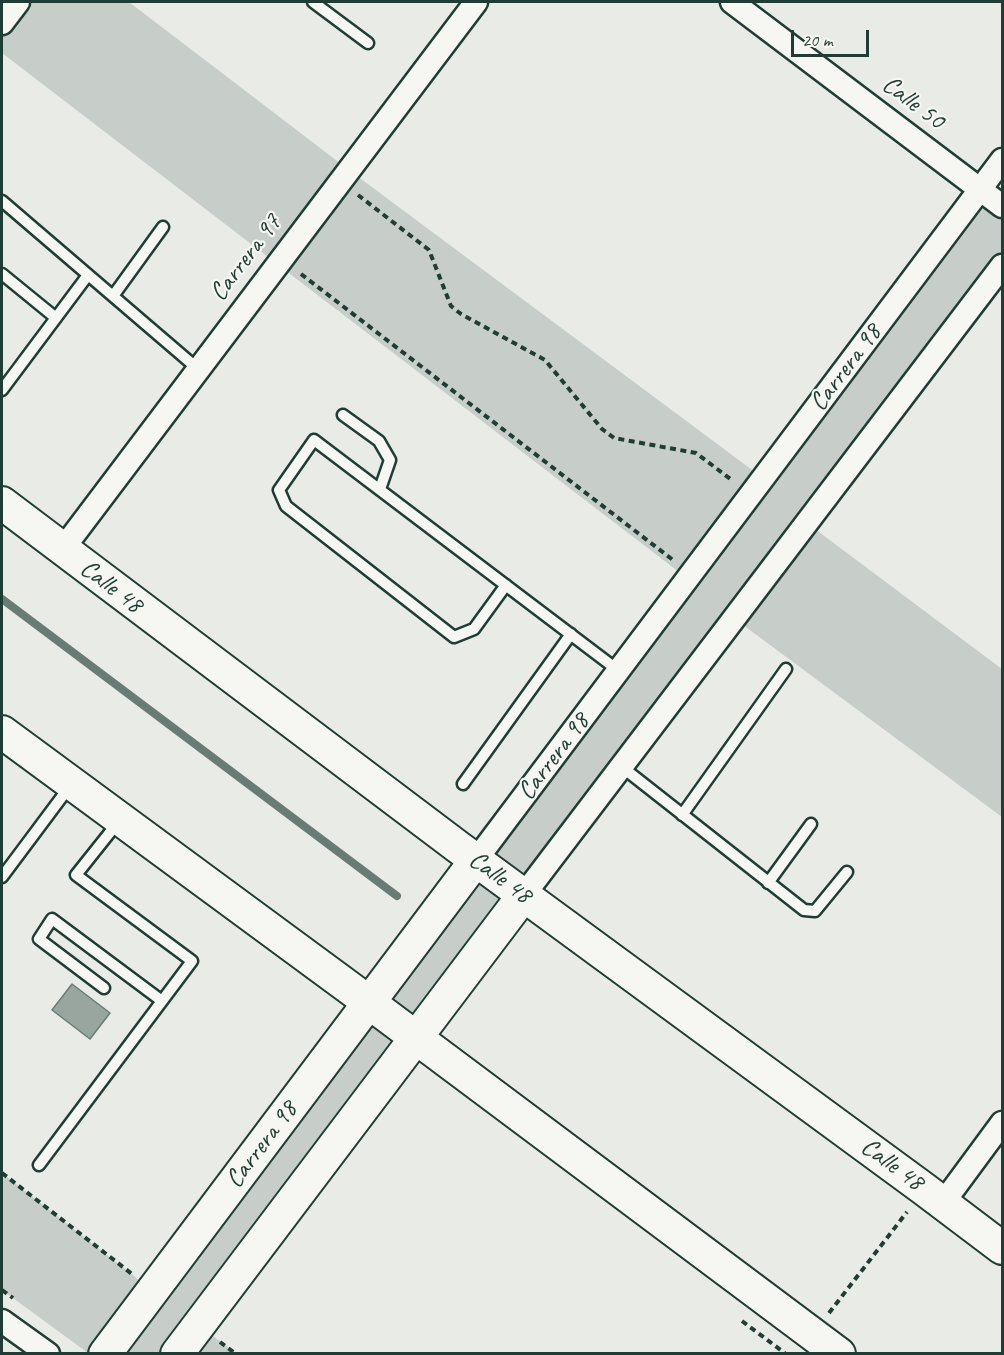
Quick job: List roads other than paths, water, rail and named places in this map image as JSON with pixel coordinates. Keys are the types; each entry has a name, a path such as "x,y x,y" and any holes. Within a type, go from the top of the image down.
{"main road":[{"name":"Calle 48","path":"2,503 523,896 1002,1248"},
{"path":"2,732 369,1003 828,1347"},
{"name":"Carrera 98","path":"105,1353 476,860"},
{"path":"177,1353 523,896"}],"street":[{"path":"2,24 18,2"},
{"name":"Carrera 97","path":"62,550 476,2"},
{"name":"Calle 50","path":"732,2 1002,206"},
{"name":"Carrera 98","path":"476,860 1002,160"},
{"path":"523,896 1002,266"},
{"path":"933,1196 1002,1123"},
{"path":"2,1321 48,1353"}],"lane":[{"path":"313,2 368,43"},
{"path":"2,201 198,369"},
{"path":"113,296 163,227"},
{"path":"2,274 56,318"},
{"path":"2,390 88,275"},
{"path":"343,416 379,441 390,460 380,489"},
{"path":"506,585 474,629 454,637 285,506 279,490 314,440 380,489 619,671"},
{"path":"463,784 571,634"},
{"path":"682,815 786,669"},
{"path":"622,767 804,910 815,911 847,872"},
{"path":"2,877 71,784"},
{"path":"39,1165 192,961 76,875 120,820"},
{"path":"768,883 812,824"},
{"path":"104,988 39,939 52,919 162,1001"}],"waterway":[{"path":"2,599 397,896"}]}
